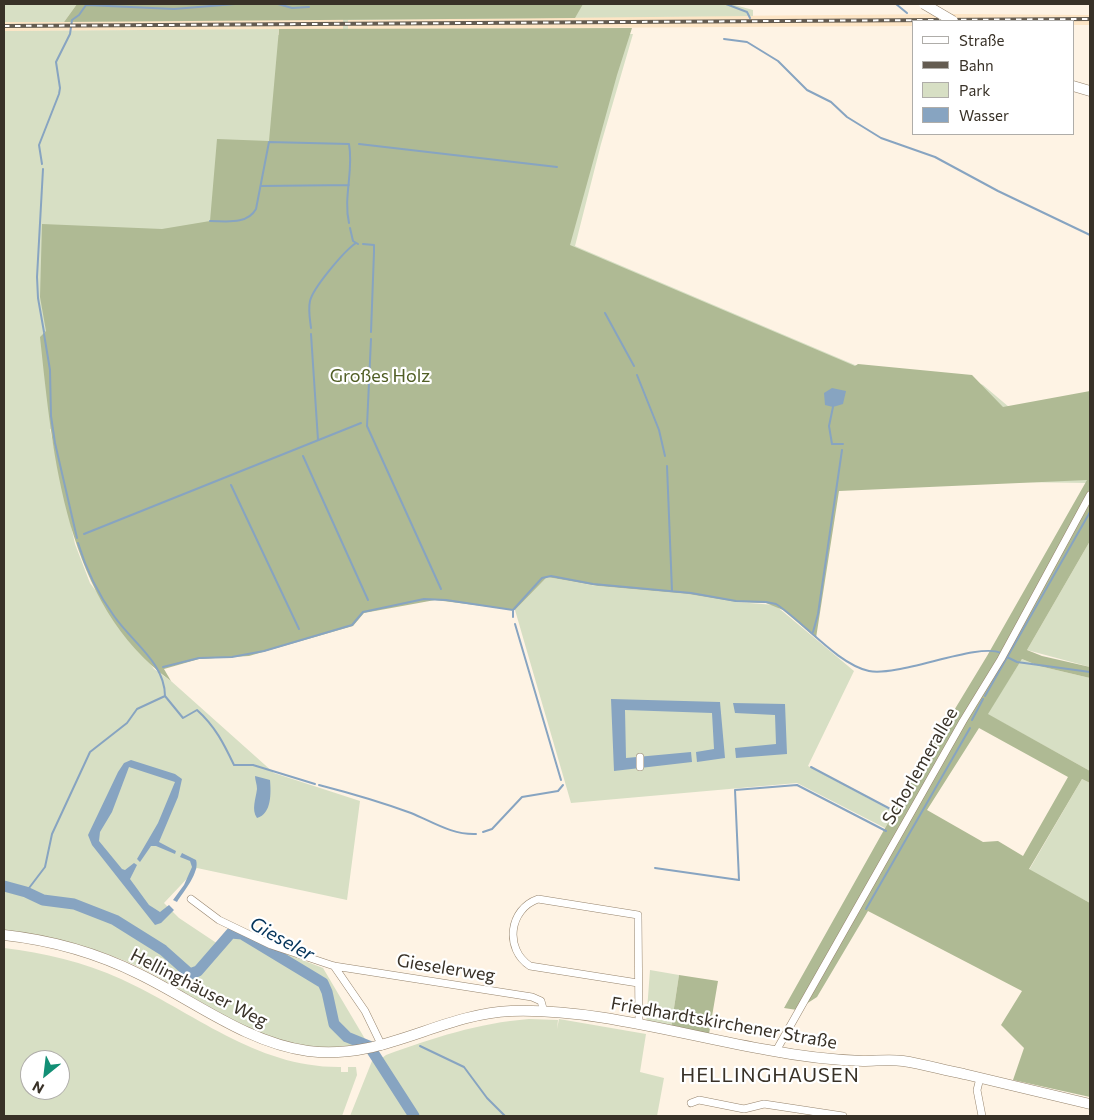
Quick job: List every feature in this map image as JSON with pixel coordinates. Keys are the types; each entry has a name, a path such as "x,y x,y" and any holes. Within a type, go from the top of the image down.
{"street":[{"path":"924,4 951,20"},
{"path":"1074,86 1090,91"},
{"name":"Schorlemerallee","path":"776,1052 953,738 1000,659 1090,495"},
{"path":"640,757 640,767"},
{"name":"Gieselerweg","path":"191,899 219,920 271,945 334,966 532,997 541,1001 544,1012"},
{"path":"638,983 530,966 518,957 513,948 516,918 520,911 531,901 538,899 638,916 639,1025"},
{"name":"Hellinghäuser Weg","path":"4,936 64,946 102,958 139,974 247,1032 281,1046 307,1051 338,1053 380,1047"},
{"path":"334,966 365,1011 380,1047"},
{"name":"Friedhardtskirchener Straße","path":"380,1047 475,1016 510,1011 568,1013 776,1052 825,1059 899,1061 1090,1104"},
{"path":"980,1078 977,1090 982,1116"},
{"path":"691,1103 699,1100 744,1109 764,1104 843,1116"}],"shaded area":[{"path":"954,14 1090,15 1090,25 1074,25 1074,20 912,20 912,26 4,31 4,22"}],"green space":[{"path":"4,4 77,4 64,22 4,22"},
{"path":"77,4 583,4 575,18 64,22"},
{"name":"Großes Holz","path":"86,4 731,4 753,10 753,16 348,20 348,33 633,34 601,144 575,246 855,365 972,380 983,385 1009,407 1090,480 1088,483 1011,482 837,490 783,603 50,429 75,544 90,583 154,669 171,681 274,773 360,801 347,900 197,868 164,903 179,918 218,944 231,930 242,932 271,948 323,968 368,1044 323,1047 307,1046 285,1041 242,1025 163,979 110,955 75,944 4,931 4,31 279,29 278,35 343,33 343,18"},
{"name":"Großes Holz","path":"632,28 617,75 570,245 855,366 858,364 972,375 1003,407 1090,391 1090,541 1027,650 1042,656 1090,667 1090,678 1039,666 1022,659 988,714 1090,771 1090,783 1082,779 1029,869 1090,903 1090,1097 1013,1080 1024,1048 1001,1025 1022,991 868,911 817,997 797,1010 784,1008 916,773 987,656 1087,480 839,491 816,638 783,610 766,603 736,602 688,594 598,586 547,577 515,610 435,600 364,613 353,626 249,656 199,659 164,669 171,681 135,649 108,612 86,570 71,525 59,478 51,431 40,337 46,331 40,297 42,224 162,229 210,221 217,139 269,141 279,29","holes":["979,728 1068,777 1023,856 998,841 983,842 927,810"]},
{"path":"1090,541 1090,667 1027,650"},
{"path":"547,577 597,586 688,594 736,602 775,605 854,671 808,766 894,812 885,828 797,783 571,803 515,610"},
{"path":"1022,659 1039,666 1090,678 1090,771 987,714"},
{"path":"1082,779 1090,783 1090,903 1029,870"},
{"path":"4,948 64,959 107,973 148,992 227,1036 281,1058 310,1065 341,1067 341,1072 348,1072 348,1067 356,1067 357,1075 342,1116 4,1116"},
{"path":"650,970 679,975 671,1028 646,1024"},
{"path":"679,975 718,981 709,1034 671,1028"},
{"path":"529,1019 558,1020 557,1029 559,1019 646,1034 640,1072 664,1078 657,1116 350,1116 372,1061 378,1061 386,1055 456,1032 492,1024"}],"water":[{"path":"832,388 846,391 843,404 833,407 825,405 824,393"},
{"path":"611,699 720,702 725,758 697,762 696,752 714,749 712,713 625,710 626,758 691,752 692,762 614,771"},
{"path":"733,703 785,704 787,754 736,758 735,748 776,744 775,715 735,713"},
{"path":"131,760 175,774 182,779 178,797 159,842 176,851 175,854 156,846 151,846 140,862 137,859 158,823 175,782 129,767 112,812 100,832 99,841 122,869 125,870 134,863 137,865 130,879 149,905 160,912 169,905 174,910 161,923 155,925 92,845 88,835 118,772 124,763"},
{"path":"255,776 270,780 270,802 266,812 257,818 254,808 257,789"},
{"path":"182,853 196,860 197,865 191,881 177,902 173,900 184,885 192,867 190,861 180,857"}],"waterway":[{"path":"42,164 39,145 60,88 56,62 70,34 72,20 79,15 86,5 174,9 235,4"},
{"path":"278,4 292,8 309,7"},
{"path":"726,4 747,12 750,18"},
{"path":"896,4 907,13"},
{"path":"724,39 747,42 778,61 807,90 831,102 847,117 881,138 935,157 998,191 1090,235"},
{"path":"210,221 242,220 247,218 256,209 269,142 349,144 350,164 347,203 349,223"},
{"path":"359,144 557,167"},
{"path":"43,169 37,277 38,298 44,332"},
{"path":"261,186 349,185"},
{"path":"350,228 353,241 358,244"},
{"path":"311,328 309,308 312,295 330,270 356,243"},
{"path":"363,244 374,245 371,332"},
{"path":"605,313 634,366"},
{"path":"44,334 50,370 51,416 55,443 77,538"},
{"path":"311,334 318,440"},
{"path":"371,339 367,426 441,589"},
{"path":"637,375 659,430 665,456"},
{"path":"833,407 829,426 832,444 843,444"},
{"path":"84,534 361,423"},
{"path":"813,632 818,614 842,450"},
{"path":"303,456 368,600"},
{"path":"667,466 672,591"},
{"path":"231,485 299,629"},
{"path":"985,696 1090,512"},
{"path":"78,543 89,572 103,599 121,626 146,653 160,673 164,684 165,696"},
{"path":"513,617 513,610 542,578 551,576 593,584 691,593 736,601 776,604 845,660 869,671 899,669 975,652 990,651 1001,653"},
{"path":"163,667 199,658 232,657 264,651 352,625 363,612 424,599 446,600 513,610"},
{"path":"515,624 561,780"},
{"path":"1005,656 1017,662 1090,672"},
{"path":"26,892 45,867 52,834 90,752 127,723 137,709 165,696 183,718 197,710 209,722 234,765 253,765 315,784"},
{"path":"972,720 983,699"},
{"path":"866,909 970,728"},
{"path":"811,767 896,812"},
{"path":"319,785 400,809 451,830 476,834"},
{"path":"483,832 492,829 522,797 558,791 563,785"},
{"path":"655,868 739,880 735,790 797,785 886,831"},
{"name":"Gieseler","path":"4,886 26,892 43,900 74,904 115,920 163,950 190,974 198,971 231,933 242,934 323,983 327,992 334,1024 347,1037 369,1046 414,1116"},
{"path":"420,1046 464,1067 487,1098 505,1116"}],"railway":[{"path":"935,20 1090,19"},
{"path":"4,26 912,20"}],"district":[{"name":"HELLINGHAUSEN","path":"770,1075"}]}
